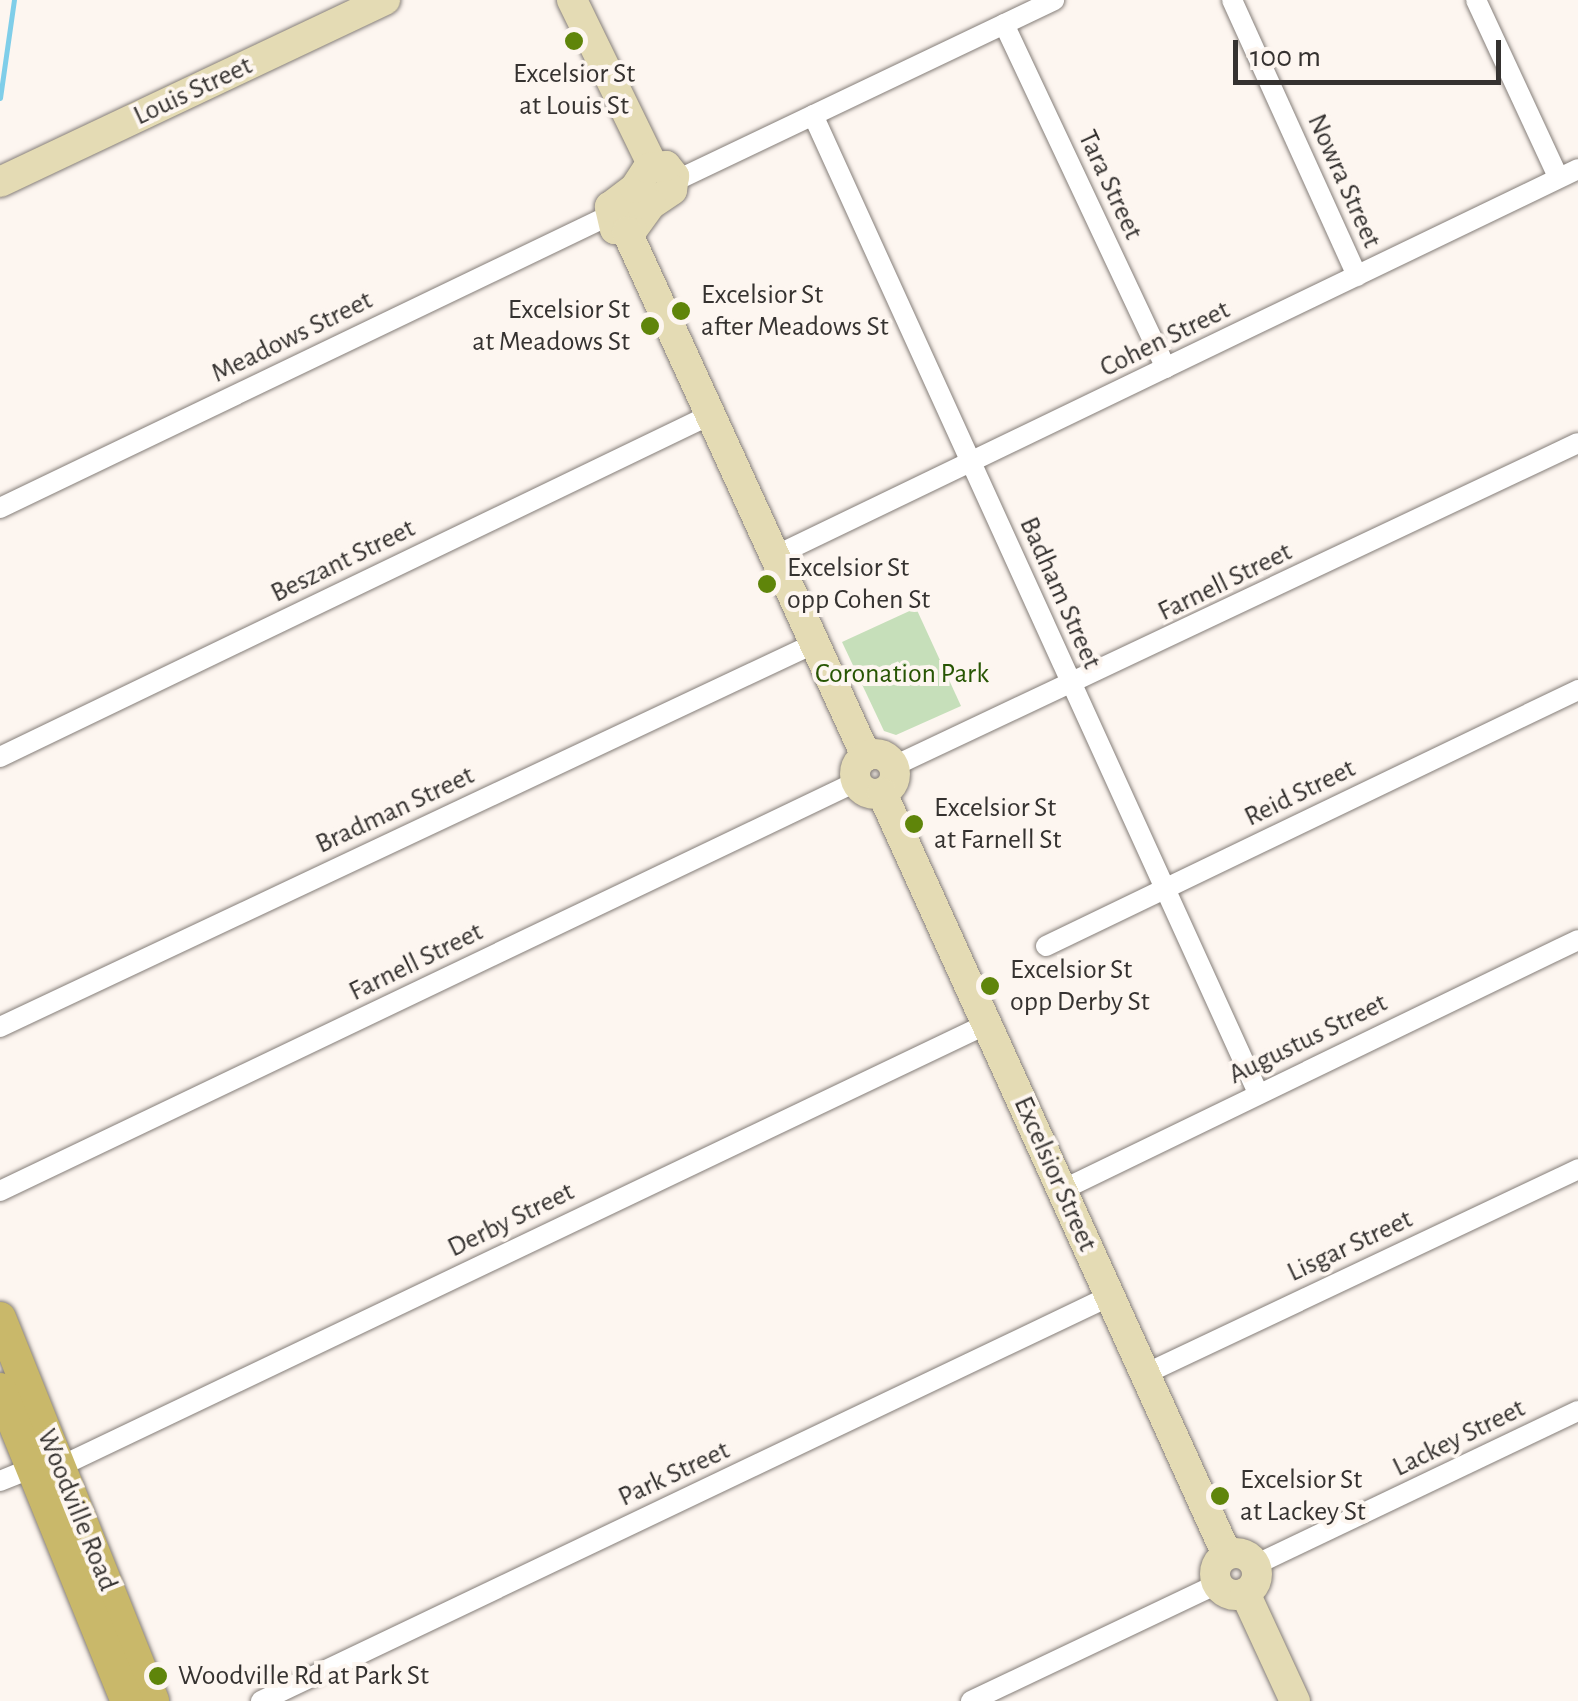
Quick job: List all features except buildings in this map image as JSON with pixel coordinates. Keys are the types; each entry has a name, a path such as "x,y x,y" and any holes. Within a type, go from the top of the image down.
{"main road":[{"name":"Woodville Road","path":"0,1318 46,1468 127,1701"},
{"name":"Woodville Road","path":"0,1389 46,1468 153,1701"}],"street":[{"name":"Louis Street","path":"0,182 385,0"},
{"path":"572,0 664,173"},
{"path":"617,224 664,173 812,115 1054,0"},
{"name":"Nowra Street","path":"1232,0 1357,276"},
{"path":"1476,0 1568,173"},
{"name":"Tara Street","path":"1004,24 1166,368"},
{"name":"Badham Street","path":"812,115 1258,1094"},
{"name":"Cohen Street","path":"775,556 1568,173"},
{"name":"Excelsior Street","path":"617,224 775,556 1295,1701"},
{"name":"Meadows Street","path":"0,508 617,224"},
{"name":"Beszant Street","path":"0,757 710,415"},
{"name":"Farnell Street","path":"0,1191 1578,444"},
{"name":"Bradman Street","path":"0,1027 813,644"},
{"name":"Reid Street","path":"1046,946 1578,690"},
{"name":"Augustus Street","path":"1062,1190 1578,940"},
{"name":"Derby Street","path":"0,1480 46,1468 987,1024"},
{"name":"Lisgar Street","path":"1145,1374 1578,1169"},
{"name":"Park Street","path":"261,1701 1110,1296"},
{"name":"Lackey Street","path":"971,1701 1578,1411"}],"green space":[{"name":"Coronation Park","path":"916,608 961,706 896,735 884,731 842,642"}],"waterway":[{"path":"0,98 14,0"}],"place":[{"name":"Excelsior St at Louis St","path":"574,41"},
{"name":"Excelsior St after Meadows St","path":"681,311"},
{"name":"Excelsior St at Meadows St","path":"650,326"},
{"name":"Excelsior St opp Cohen St","path":"767,584"},
{"name":"Excelsior St at Farnell St","path":"914,824"},
{"name":"Excelsior St opp Derby St","path":"990,986"},
{"name":"Excelsior St at Lackey St","path":"1220,1496"},
{"name":"Woodville Rd at Park St","path":"158,1676"}]}
